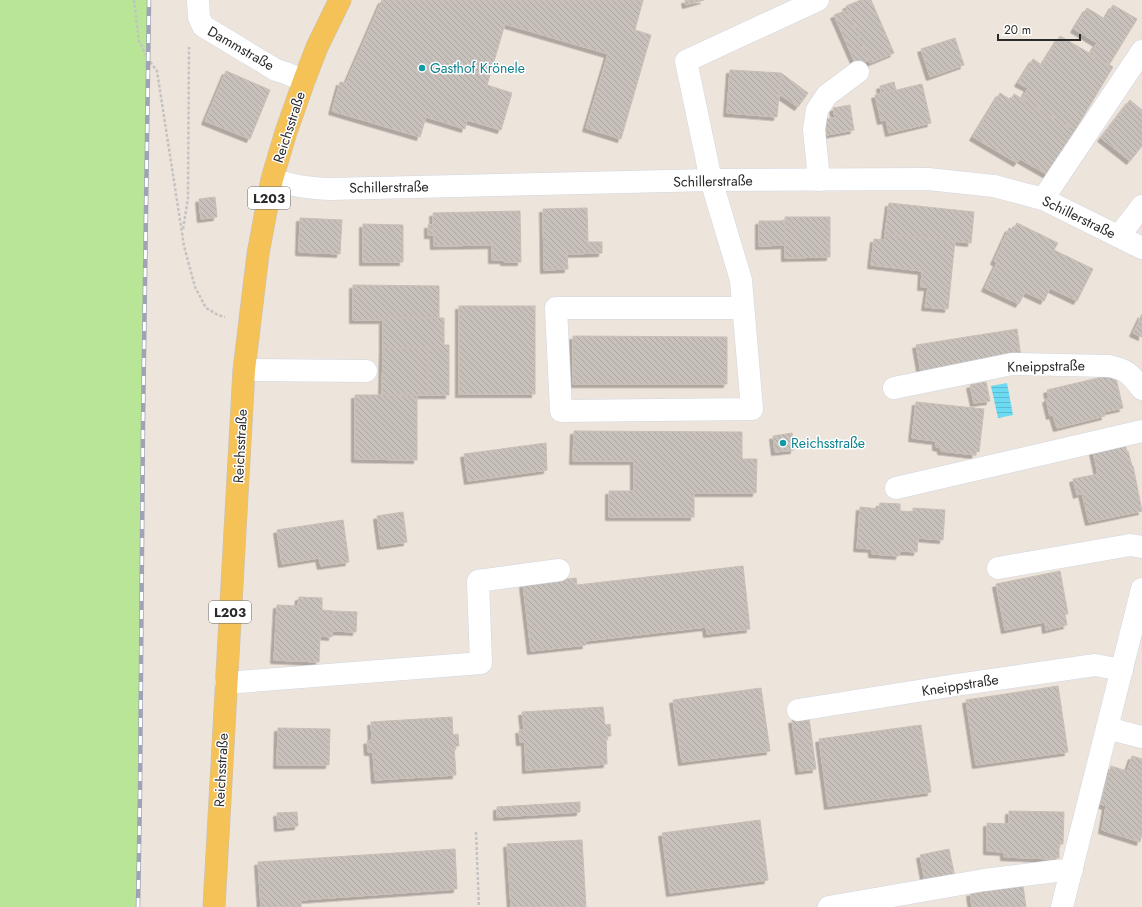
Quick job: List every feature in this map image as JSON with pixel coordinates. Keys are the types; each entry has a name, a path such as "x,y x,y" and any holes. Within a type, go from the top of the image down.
{"main road":[{"name":"Reichsstraße","path":"214,907 244,370 258,254 272,178 286,132 317,47 340,0"}],"street":[{"name":"Dammstraße","path":"198,0 199,17 203,26 276,70 286,72 304,81"},
{"path":"743,308 556,308 561,411 752,409 743,308 740,280 711,180 686,61 818,0"},
{"path":"1043,199 1142,51"},
{"path":"819,180 814,129 816,110 827,95 858,72"},
{"name":"Schillerstraße","path":"272,178 293,185 330,189 711,180 928,179 994,186 1043,199 1142,248"},
{"path":"1119,236 1142,206"},
{"name":"Kneippstraße","path":"894,388 1012,364 1026,364 1109,366 1120,368 1129,373 1142,389"},
{"path":"244,370 366,371"},
{"path":"896,488 1142,431"},
{"path":"998,568 1130,545 1142,547"},
{"path":"226,683 481,663 478,581 560,570"},
{"path":"1062,907 1142,589"},
{"name":"Kneippstraße","path":"798,710 1095,665 1122,670"},
{"path":"1107,728 1142,737"},
{"path":"829,907 984,880 1072,870"}],"path":[{"path":"134,0 139,41 148,59 157,71 184,246 195,287 206,308 218,315 225,317 250,318"},
{"path":"182,232 188,198 189,45 194,31 203,26"},
{"path":"476,832 479,907"}],"green space":[{"path":"0,0 149,0 137,907 0,907"}],"water":[{"path":"1007,383 1013,415 998,418 991,386"}],"building":[{"name":"Gasthof Krönele","path":"382,0 643,0 635,30 651,35 621,139 586,128 608,54 505,24 487,85 512,93 501,130 467,120 465,129 426,117 420,137 332,111 340,82 346,83"},
{"path":"685,0 704,0 686,5"},
{"path":"861,0 871,0 894,53 870,63 846,6"},
{"path":"1113,5 1137,19 1109,65 1090,54 1097,43 1074,29 1087,8 1105,19"},
{"path":"847,10 869,60 856,65 834,15"},
{"path":"1060,36 1113,67 1075,130 1022,99 1028,88 1018,83 1033,59 1042,65"},
{"path":"955,38 964,65 930,77 921,49"},
{"path":"730,70 781,73 777,117 727,113"},
{"path":"226,71 270,90 250,139 205,121"},
{"path":"781,73 808,93 798,107 779,94"},
{"path":"894,82 896,90 881,93 880,86"},
{"path":"922,84 931,123 889,133 886,120 881,121 875,95"},
{"path":"1000,93 1011,100 1014,94 1075,130 1048,175 1020,159 1017,163 973,137"},
{"path":"1130,100 1142,110 1142,146 1130,161 1101,138"},
{"path":"850,105 854,130 827,135 824,119 835,118 833,108"},
{"path":"215,197 217,217 201,219 199,199"},
{"path":"889,203 974,212 971,243 885,234"},
{"path":"587,208 588,242 602,242 602,253 567,254 568,269 544,270 543,209"},
{"path":"520,211 521,262 492,260 492,245 434,246 433,213"},
{"path":"785,217 830,217 830,257 785,258"},
{"path":"300,218 342,220 340,254 299,252"},
{"path":"759,221 785,221 785,245 759,246"},
{"path":"1017,223 1058,243 1054,250 1093,269 1077,301 1050,288 1044,301 1025,292 1019,304 985,288 997,263 994,261 1009,228 1013,230"},
{"path":"363,224 403,225 403,262 363,262"},
{"path":"428,225 433,225 433,235 428,235"},
{"path":"885,234 955,241 948,309 925,307 928,287 921,287 922,271 871,265 874,239 885,240"},
{"path":"353,285 439,286 439,318 383,318 382,320 353,320"},
{"path":"459,306 535,306 535,394 459,394"},
{"path":"1142,314 1142,337 1133,333"},
{"path":"383,318 444,318 444,345 449,345 449,395 428,395 428,348 383,348"},
{"path":"1017,329 1021,357 921,373 916,345"},
{"path":"573,336 727,337 727,384 573,384"},
{"path":"383,348 428,348 428,395 382,395"},
{"path":"1115,374 1123,408 1104,412 1105,416 1057,428 1053,415 1050,416 1046,399 1049,399 1047,390"},
{"path":"986,382 990,401 974,403 970,385"},
{"path":"355,395 417,395 417,460 355,459"},
{"path":"916,402 984,409 979,452 976,451 975,455 941,451 941,448 936,447 936,441 912,438"},
{"path":"574,431 742,432 742,459 757,459 756,493 694,493 694,517 609,517 609,491 634,491 634,461 573,461"},
{"name":"Reichsstraße","path":"792,433 794,450 775,452 773,436"},
{"path":"546,443 547,470 468,481 464,454"},
{"path":"1125,444 1133,466 1142,511 1089,522 1082,493 1077,495 1073,479 1098,474 1093,451"},
{"path":"880,503 900,504 900,511 913,512 913,508 945,510 943,540 918,538 917,552 900,551 899,556 872,554 872,549 857,548 860,507 879,509"},
{"path":"403,512 407,542 381,546 377,516"},
{"path":"343,520 349,562 321,566 319,558 282,564 277,530"},
{"path":"743,566 750,629 707,634 706,627 585,641 586,645 531,651 523,584 576,578 577,585"},
{"path":"1060,571 1068,614 1065,614 1067,625 1046,630 1045,622 1005,630 996,584"},
{"path":"299,597 322,598 322,610 333,611 332,637 320,636 319,662 274,660 277,605 298,606"},
{"path":"333,611 357,612 356,632 332,631"},
{"path":"1058,686 1068,752 976,765 966,700"},
{"path":"761,688 770,751 682,762 673,700"},
{"path":"603,707 605,725 610,724 611,736 606,736 607,764 526,770 525,742 520,742 519,730 524,730 522,712"},
{"path":"452,717 453,735 458,734 459,746 454,746 456,775 375,780 373,752 368,752 367,741 372,740 371,722"},
{"path":"809,718 816,769 799,771 792,720"},
{"path":"921,725 931,792 828,806 819,739"},
{"path":"278,728 330,729 329,765 277,765"},
{"path":"1132,756 1142,759 1142,834 1140,842 1102,830 1106,806 1100,804 1111,766 1127,771"},
{"path":"580,802 580,812 497,817 497,807"},
{"path":"1009,811 1064,812 1063,844 1059,844 1059,858 1004,857 1004,852 987,851 987,823 1009,824"},
{"path":"297,812 298,826 278,828 277,813"},
{"path":"760,820 768,880 670,893 662,833"},
{"path":"582,840 586,907 511,907 507,844"},
{"path":"455,849 457,889 301,900 301,907 261,907 258,862"},
{"path":"949,849 955,877 925,882 920,855"},
{"path":"1023,886 1026,907 972,907 970,893"}],"railway":[{"path":"138,907 149,0"}],"place":[{"name":"Gasthof Krönele","path":"422,68"},
{"name":"Reichsstraße","path":"783,443"}]}
